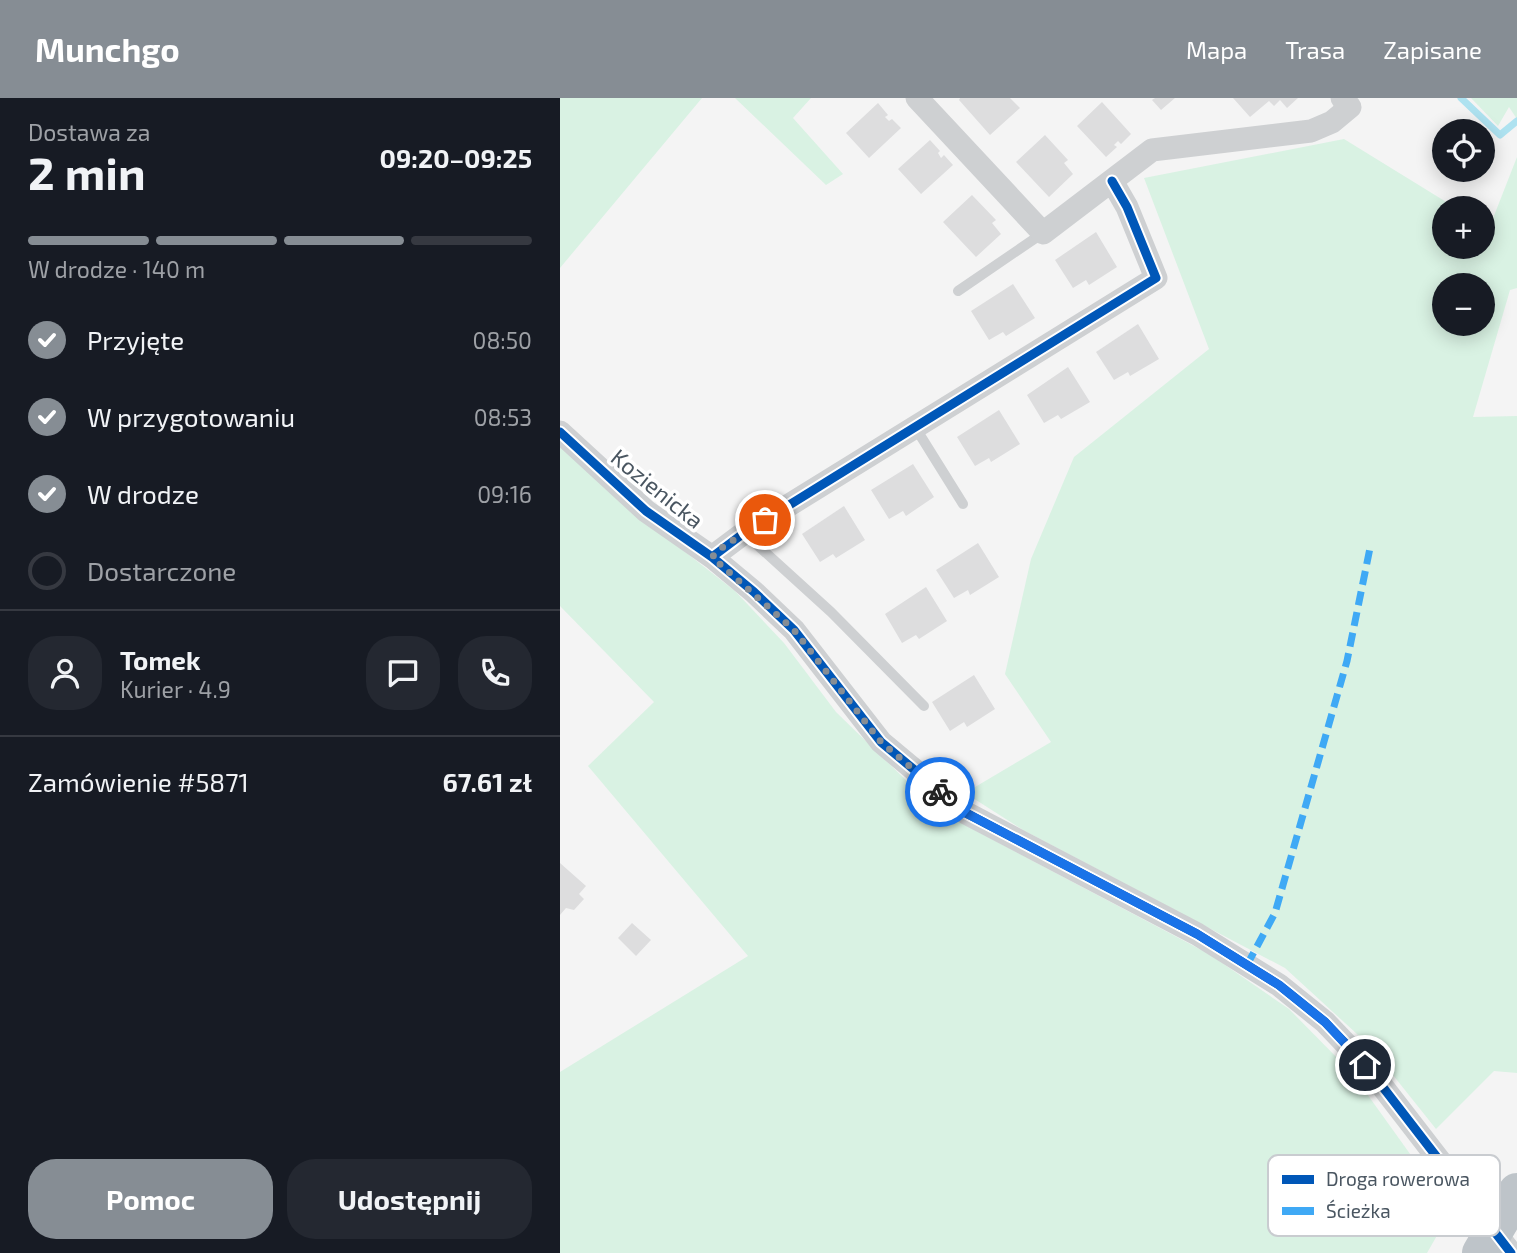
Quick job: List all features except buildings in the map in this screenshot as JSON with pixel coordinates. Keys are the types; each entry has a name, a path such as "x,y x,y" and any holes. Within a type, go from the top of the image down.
{"highway":[{"path":"1500,1221 1517,1192"},
{"path":"1481,1253 1491,1236"}],"street":[{"path":"917,98 1043,233 1152,150 1311,131 1332,122 1350,107 1342,98"},
{"path":"712,557 744,533 1156,278 1127,206 1112,181"},
{"name":"Kozienicka","path":"560,432 646,510 712,557 794,630 881,742 966,813 1197,934 1279,985 1325,1022 1365,1065 1434,1155"},
{"name":"Kozienicka","path":"1498,1236 1511,1253"}],"lane":[{"path":"958,291 1043,233"},
{"path":"915,427 963,504"},
{"path":"744,533 831,612 924,706"}],"green space":[{"path":"560,98 702,98 560,268"},
{"path":"735,98 811,98 793,118 843,174 826,185"},
{"path":"1471,98 1517,98 1517,119 1509,107 1498,126 1495,119 1491,119"},
{"path":"1344,139 1437,196 1432,196 1432,259 1495,259 1495,213 1517,157 1517,288 1510,290 1473,417 1517,416 1517,1073 1494,1071 1436,1129 1369,1045 1285,968 1023,830 965,793 1051,742 1005,674 1031,559 1074,457 1209,349 1144,178"},
{"path":"560,446 661,533 735,591 784,643 836,712 913,787 967,826 1209,954 1289,1009 1352,1073 1411,1155 1268,1155 1268,1236 1437,1236 1427,1253 560,1253 560,1072 748,956 588,766 654,702 560,606"}],"waterway":[{"path":"1461,98 1500,135 1517,121"}],"marked path":[{"path":"1247,965 1275,913 1347,661 1370,548"}],"cycle path":[{"path":"712,557 744,533 1156,278 1127,207 1112,181"},
{"path":"560,432 646,511 712,557 754,592 794,630 881,742 966,813 1197,934 1279,985 1325,1022 1365,1064 1435,1155"},
{"path":"1498,1236 1511,1253"}],"way so far":[{"path":"765,520 724,546 712,557 794,630 881,742 940,792"}],"route":[{"path":"940,792 966,813 1197,934 1279,985 1325,1022 1365,1065"}]}
